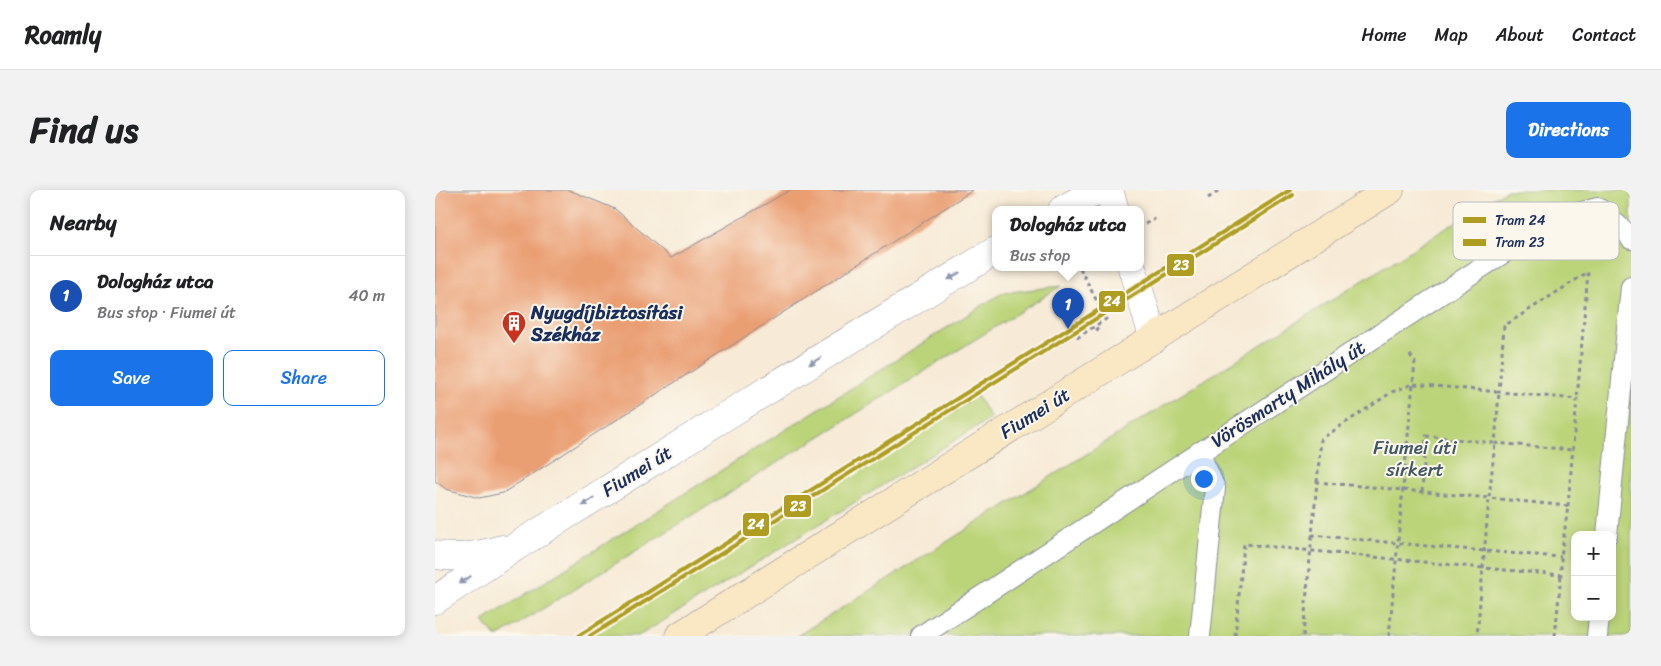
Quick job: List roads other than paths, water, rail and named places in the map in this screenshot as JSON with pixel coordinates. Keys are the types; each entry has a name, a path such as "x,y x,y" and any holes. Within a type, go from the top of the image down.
{"main road":[{"name":"Fiumei út","path":"679,636 1390,190"}],"street":[{"path":"1069,206 1098,190"},
{"path":"1109,190 1114,206"},
{"name":"Fiumei út","path":"435,600 520,544 992,253"},
{"path":"1133,271 1154,339"},
{"path":"435,555 455,558 481,555 520,544"}],"lane":[{"name":"Vörösmarty Mihály út","path":"1619,226 1631,239"},
{"name":"Vörösmarty Mihály út","path":"921,636 1493,260"},
{"path":"1607,531 1631,287"},
{"path":"1199,452 1215,488 1200,636"},
{"path":"1597,636 1599,621"}],"tram line":[{"name":"24","path":"578,636 1290,190"},
{"name":"23","path":"590,636 1293,195"}],"place":[{"name":"Dologház utca","path":"1068,329"},
{"name":"Nyugdíjbiztosítási Székház","path":"514,344"}],"park label":[{"name":"Fiumei úti sírkert","path":"1415,458"}]}
